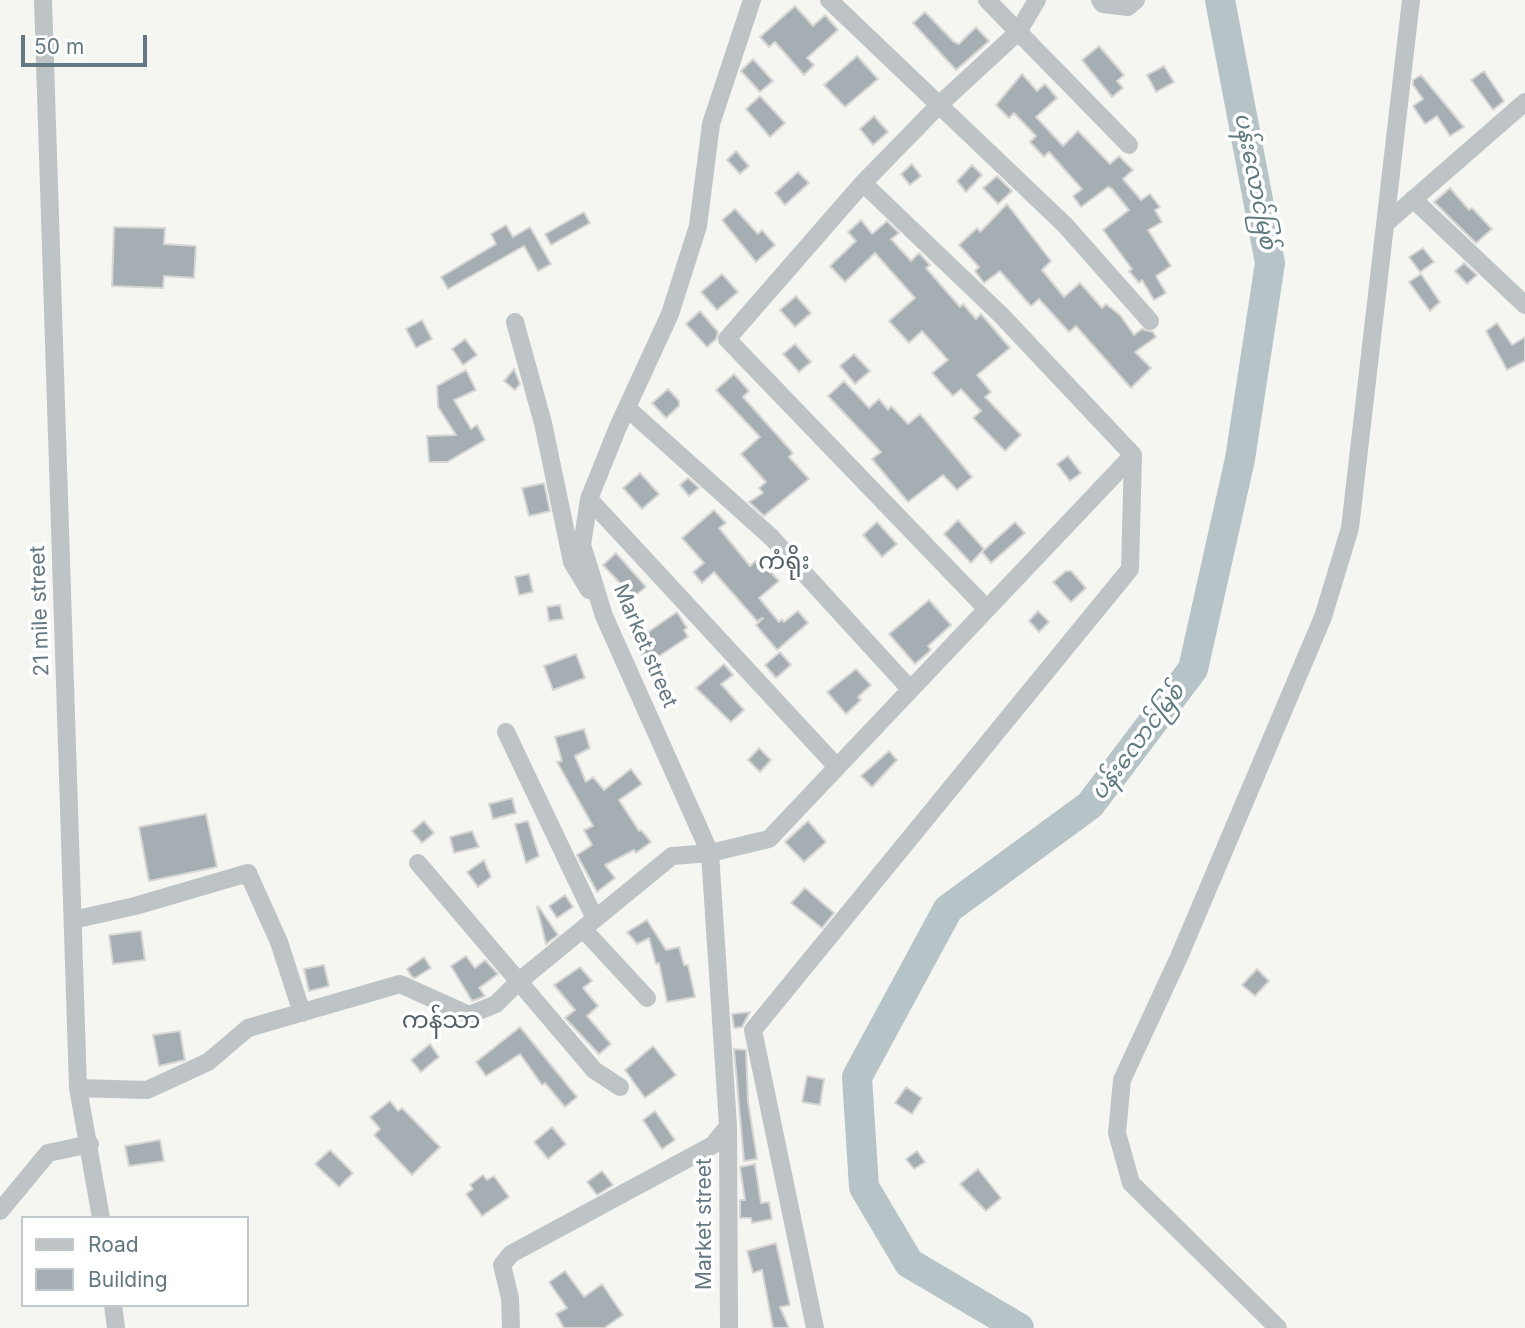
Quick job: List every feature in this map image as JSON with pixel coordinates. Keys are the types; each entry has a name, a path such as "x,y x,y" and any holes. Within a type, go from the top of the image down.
{"street":[{"name":"21 mile street","path":"43,0 78,1088 90,1144 100,1216"},
{"name":"Market street","path":"729,1328 728,1126 710,853 604,616 582,545 589,499 670,314 698,226 710,124 752,0"},
{"path":"830,0 1065,225 1150,321"},
{"path":"987,0 1129,145"},
{"path":"986,608 727,339 863,183 940,104 1018,32 1037,0"},
{"path":"1100,0 1103,4 1128,7 1136,0"},
{"path":"1278,1328 1131,1183 1117,1133 1122,1080 1179,957 1323,617 1350,528 1411,0"},
{"path":"1385,224 1525,102"},
{"path":"815,1328 753,1030 1130,569 1133,455 1001,315 863,183"},
{"path":"1413,199 1525,305"},
{"path":"514,322 543,423 572,562 604,616"},
{"path":"627,408 771,537 910,689"},
{"path":"78,1088 147,1090 208,1062 248,1028 400,984 469,1015 496,1004 518,982 672,856 710,853 769,839 1133,455"},
{"path":"589,499 837,767"},
{"path":"506,732 589,924 647,999"},
{"path":"418,863 594,1070 620,1087"},
{"path":"72,920 135,906 248,873 279,942 302,1013"},
{"path":"511,1328 510,1298 502,1265 511,1254 713,1145 728,1126"},
{"path":"0,1211 48,1153 90,1144"},
{"path":"113,1307 116,1328"}],"building":[{"path":"795,6 813,26 825,15 838,30 807,58 814,65 804,75 775,42 769,47 760,37"},
{"path":"925,12 954,42 959,44 976,27 989,41 956,70 913,23"},
{"path":"1099,46 1124,75 1117,81 1123,88 1112,97 1082,60"},
{"path":"857,56 878,79 845,107 824,85"},
{"path":"753,59 773,81 760,92 741,71"},
{"path":"1164,66 1174,82 1156,92 1147,75"},
{"path":"1484,71 1504,101 1493,110 1471,80"},
{"path":"1022,74 1037,91 1045,84 1057,98 1036,117 1063,146 1078,131 1110,164 1119,156 1133,170 1123,179 1141,200 1150,194 1160,207 1155,210 1162,222 1148,230 1171,266 1156,276 1166,293 1154,300 1142,280 1139,283 1129,271 1132,269 1103,230 1129,210 1112,189 1108,187 1081,207 1073,196 1082,189 1049,152 1044,157 1030,142 1036,136 1014,113 1009,118 996,105"},
{"path":"1421,75 1464,127 1450,136 1437,116 1425,124 1413,106 1423,99 1413,85 1413,80"},
{"path":"760,96 785,123 770,137 746,109"},
{"path":"874,116 888,132 873,145 860,129"},
{"path":"736,151 749,166 740,174 727,160"},
{"path":"912,164 921,176 910,185 901,174"},
{"path":"972,165 982,175 966,192 957,181"},
{"path":"798,172 809,183 785,205 775,193"},
{"path":"997,176 1012,191 998,204 983,188"},
{"path":"1450,188 1469,210 1472,208 1492,229 1476,243 1434,202"},
{"path":"1007,204 1051,261 1042,270 1064,297 1080,283 1102,308 1106,304 1120,315 1134,335 1142,329 1153,332 1156,337 1135,352 1151,368 1131,388 1076,326 1069,332 1039,299 1031,306 1000,271 984,283 975,271 979,267 959,245 977,228 980,232"},
{"path":"735,209 758,234 762,230 775,245 756,262 722,220"},
{"path":"584,212 590,223 551,245 545,234"},
{"path":"861,220 872,234 887,221 899,233 891,239 911,261 919,253 930,265 926,268 960,307 963,304 976,319 981,314 1010,348 977,375 991,392 985,397 1021,435 1005,451 973,418 981,411 961,389 953,396 932,373 948,360 922,331 909,343 889,321 915,298 875,253 845,282 830,266 856,241 848,232"},
{"path":"506,225 513,237 530,227 551,264 538,271 524,246 448,289 441,277 496,244 491,234"},
{"path":"114,227 165,228 164,244 196,246 194,278 164,276 163,288 112,286"},
{"path":"1423,248 1434,262 1420,272 1409,257"},
{"path":"1464,263 1477,275 1467,284 1455,271"},
{"path":"722,274 738,292 717,310 701,292"},
{"path":"1421,274 1440,302 1430,311 1409,282"},
{"path":"796,296 811,313 795,327 780,310"},
{"path":"700,311 718,332 716,339 707,347 686,324"},
{"path":"422,320 432,339 416,348 406,329"},
{"path":"1497,323 1512,345 1525,337 1525,361 1507,370 1486,331"},
{"path":"465,339 477,355 463,365 452,349"},
{"path":"795,344 811,362 799,372 783,354"},
{"path":"854,354 870,371 855,384 840,366"},
{"path":"514,369 520,384 515,390 504,381"},
{"path":"466,370 476,390 454,400 471,429 477,425 485,440 447,462 429,462 427,436 456,435 438,407 437,386"},
{"path":"734,374 749,391 743,397 793,453 789,457 809,479 764,516 749,502 763,493 759,488 766,482 741,454 760,437 716,390"},
{"path":"844,381 869,408 879,399 888,410 891,406 908,424 920,414 972,477 957,490 943,475 908,502 872,459 881,452 828,396"},
{"path":"668,389 679,401 679,406 666,418 652,403"},
{"path":"1068,456 1081,473 1070,481 1057,464"},
{"path":"640,473 659,494 642,509 623,488"},
{"path":"688,478 699,488 689,496 680,485"},
{"path":"544,483 550,511 529,516 522,488"},
{"path":"714,510 726,523 719,528 750,566 758,559 779,581 759,598 779,622 782,619 784,622 798,611 808,623 777,650 756,625 763,618 757,621 714,572 702,583 693,572 704,563 682,538"},
{"path":"958,520 984,549 971,563 944,534"},
{"path":"877,522 897,544 882,557 863,535"},
{"path":"1015,522 1025,533 991,563 982,552"},
{"path":"616,553 646,587 633,597 603,565"},
{"path":"1066,571 1071,571 1086,588 1071,602 1053,582"},
{"path":"529,574 533,592 519,595 515,577"},
{"path":"929,600 951,625 928,646 931,650 915,664 889,634"},
{"path":"560,605 563,619 549,621 547,607"},
{"path":"1038,611 1049,622 1039,632 1029,621"},
{"path":"677,612 687,628 684,630 688,637 647,664 630,635 644,626 648,632"},
{"path":"780,652 791,665 776,678 765,665"},
{"path":"576,654 585,678 553,690 544,666"},
{"path":"724,664 733,675 721,684 744,710 731,722 696,688"},
{"path":"856,669 871,685 858,697 861,700 846,714 827,692"},
{"path":"584,729 590,748 575,756 586,782 593,777 604,790 631,769 642,784 619,800 639,831 651,842 636,853 634,850 605,865 615,878 597,892 577,855 592,845 584,830 593,826 557,762 562,761 555,737"},
{"path":"759,748 771,760 760,772 748,760"},
{"path":"889,751 897,760 872,787 861,776"},
{"path":"512,798 516,813 493,819 489,804"},
{"path":"206,814 217,867 149,881 139,827"},
{"path":"424,821 434,833 422,843 412,831"},
{"path":"528,821 539,856 526,863 515,824"},
{"path":"808,821 826,842 804,862 785,842"},
{"path":"472,831 479,847 454,853 450,837"},
{"path":"484,860 491,877 478,887 467,872"},
{"path":"805,888 834,913 822,928 791,903"},
{"path":"565,895 573,907 557,918 549,906"},
{"path":"537,907 558,935 546,944"},
{"path":"647,920 666,950 679,947 684,965 688,965 695,997 667,1002 659,963 656,964 649,938 637,944 627,932"},
{"path":"141,931 145,960 113,964 109,935"},
{"path":"466,956 475,968 485,960 498,974 479,988 485,996 472,1001 451,966"},
{"path":"424,957 431,968 415,978 412,977 407,969"},
{"path":"324,965 329,986 309,991 304,969"},
{"path":"580,967 592,981 583,988 598,1006 587,1016 611,1044 599,1054 565,1018 575,1010 554,985"},
{"path":"1257,969 1269,981 1255,996 1242,985"},
{"path":"750,1012 742,1027 734,1028 732,1014"},
{"path":"520,1027 577,1097 565,1107 545,1083 542,1085 520,1054 486,1076 476,1062"},
{"path":"180,1031 185,1060 159,1066 153,1035"},
{"path":"430,1044 439,1057 421,1072 411,1060"},
{"path":"653,1046 676,1075 645,1098 625,1070"},
{"path":"734,1049 746,1050 748,1101 757,1159 744,1161"},
{"path":"807,1076 824,1079 820,1105 802,1102"},
{"path":"906,1087 922,1098 912,1114 895,1103"},
{"path":"390,1101 398,1111 402,1108 440,1147 412,1175 374,1135 380,1129 370,1117"},
{"path":"655,1111 675,1140 662,1149 643,1120"},
{"path":"552,1127 566,1144 548,1159 534,1142"},
{"path":"160,1140 164,1161 129,1166 125,1146"},
{"path":"330,1150 353,1173 339,1187 315,1164"},
{"path":"917,1151 925,1162 914,1169 906,1159"},
{"path":"755,1164 761,1203 769,1202 772,1219 752,1223 751,1218 740,1218 740,1200 745,1200 740,1167"},
{"path":"978,1169 1001,1198 986,1211 960,1184"},
{"path":"602,1171 613,1185 597,1195 587,1182"},
{"path":"483,1175 487,1180 494,1176 509,1197 482,1216 466,1194 473,1189 470,1185"},
{"path":"776,1243 790,1305 780,1307 789,1328 773,1328 762,1270 753,1273 747,1251"},
{"path":"565,1271 584,1297 602,1284 623,1315 604,1328 564,1328 556,1314 567,1308 549,1282"}],"waterway":[{"name":"ပန်းလောင်မြစ်","path":"1019,1328 909,1263 864,1187 857,1077 948,909 1090,805 1193,669 1240,459 1270,263 1220,0"}],"district":[{"name":"ကံရိုး","path":"784,562"},
{"name":"ကန်သာ","path":"441,1021"}]}
